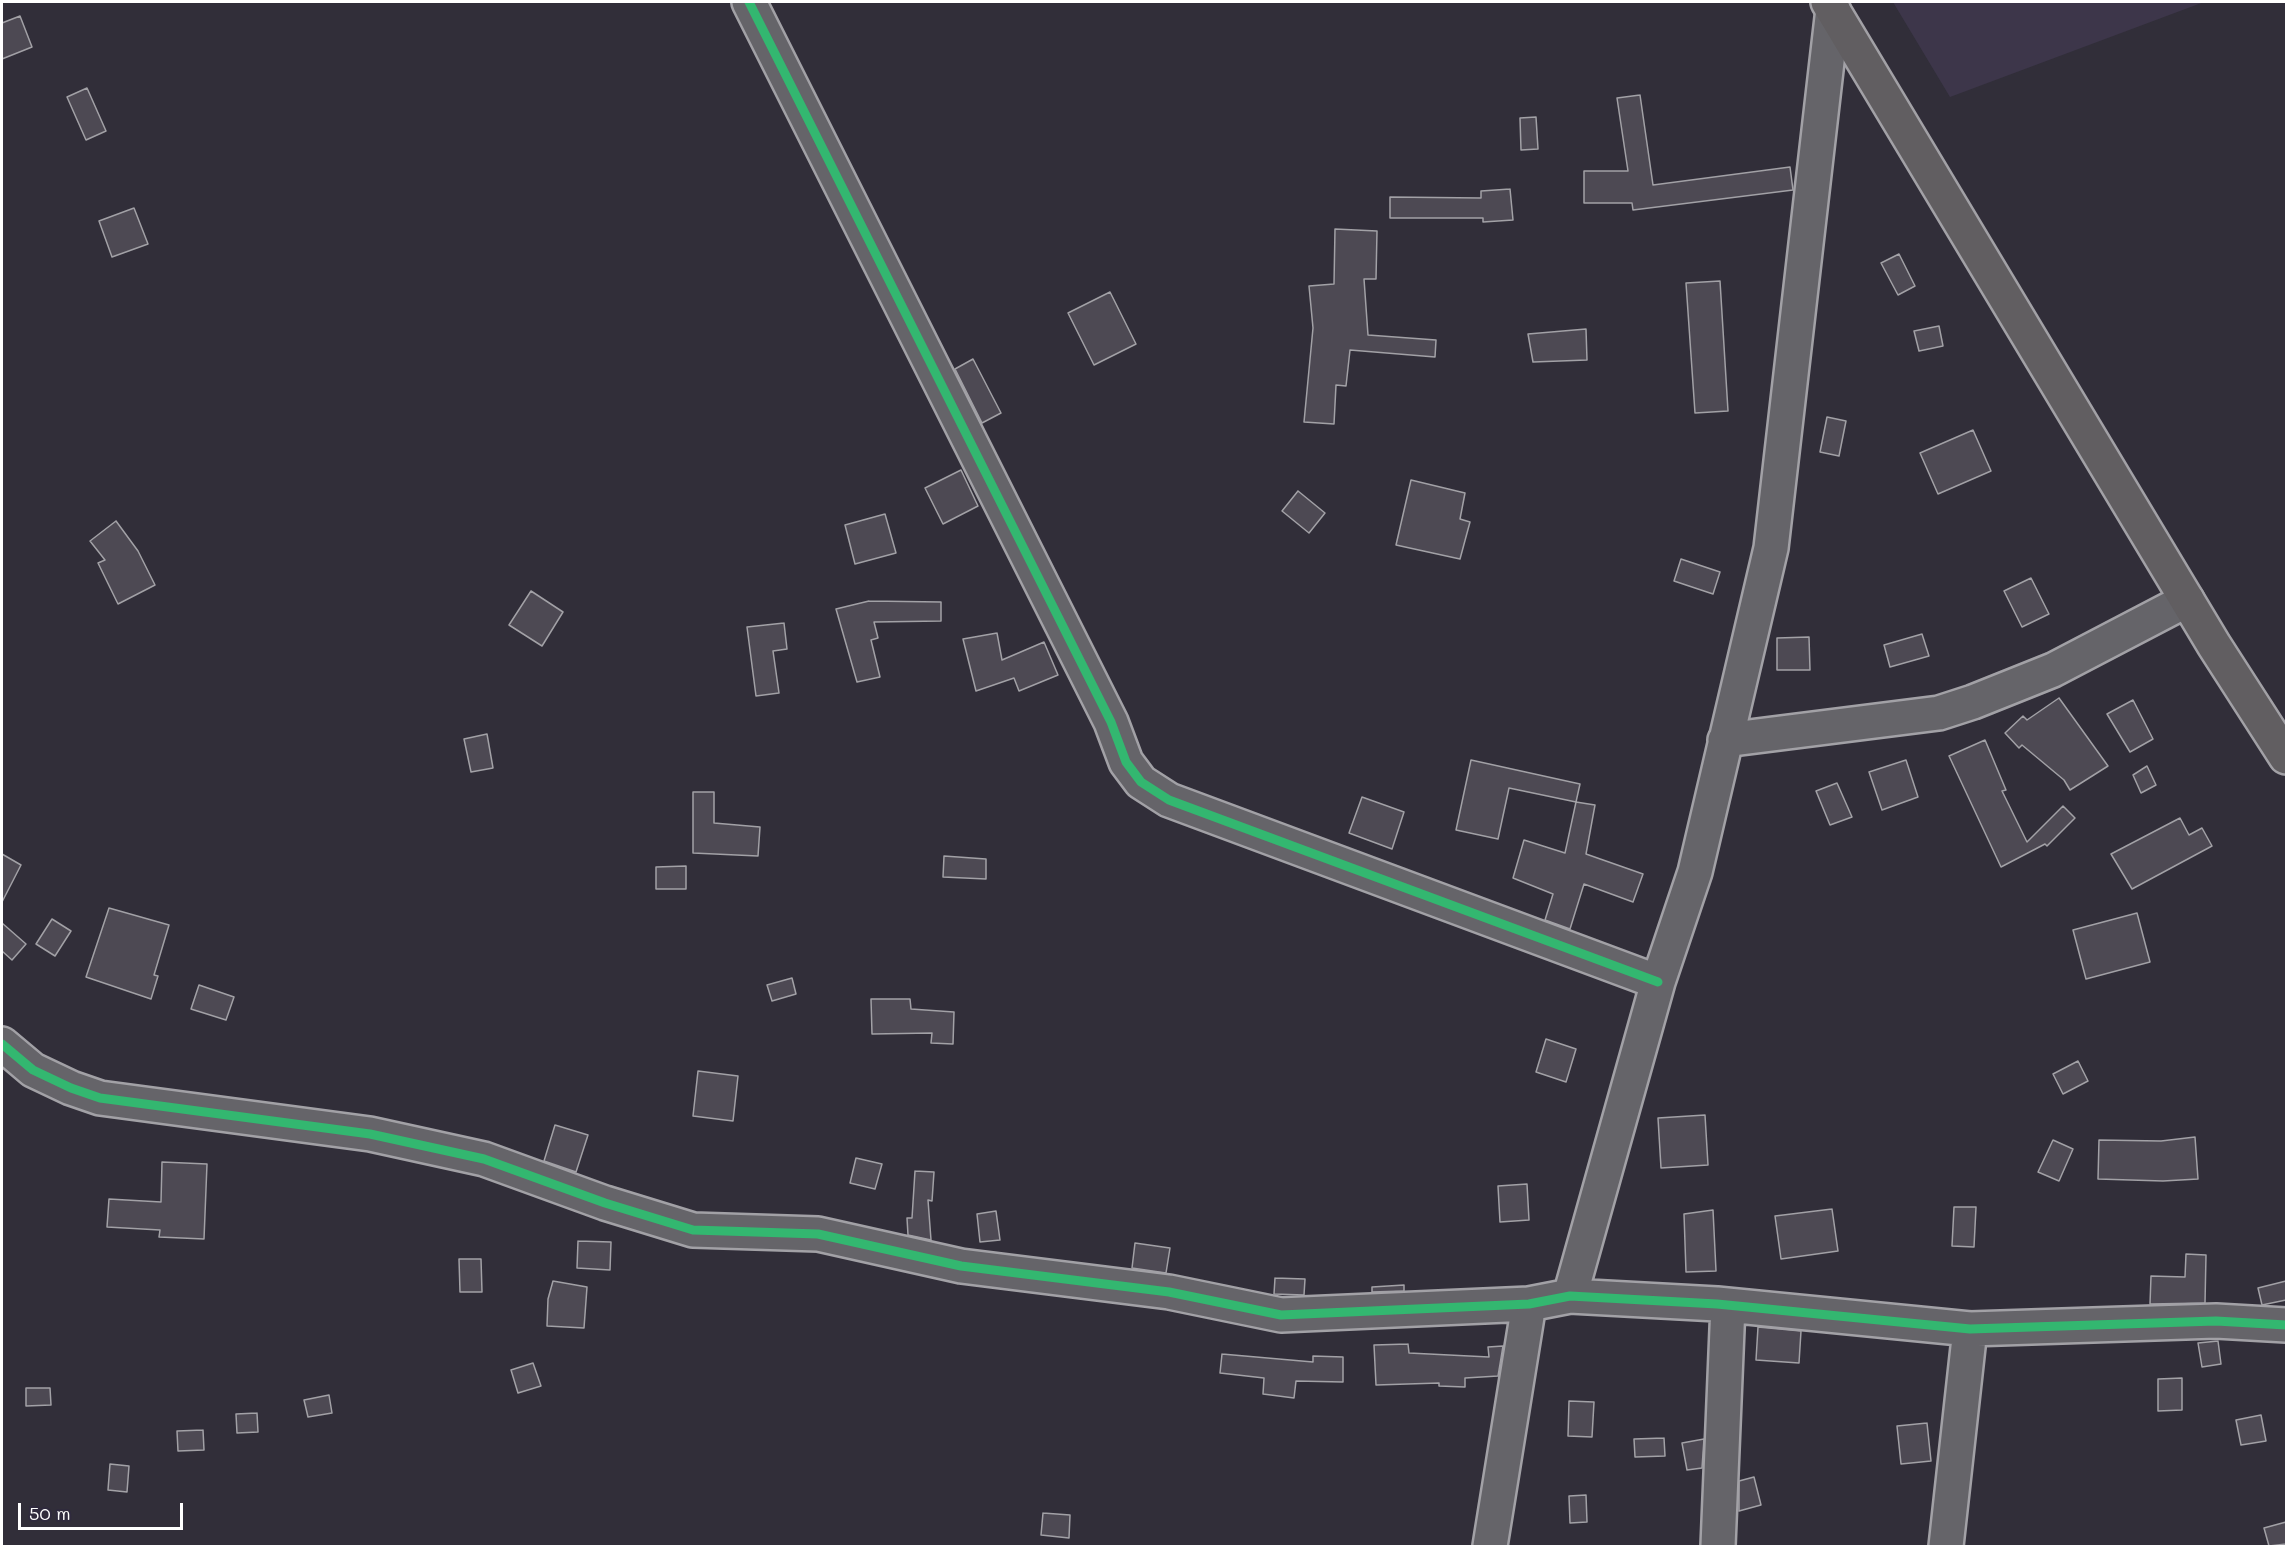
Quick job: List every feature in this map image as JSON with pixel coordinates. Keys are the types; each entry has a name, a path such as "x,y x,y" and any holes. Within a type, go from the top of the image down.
{"main road":[{"path":"1830,5 2187,600 2286,757"}],"street":[{"path":"749,2 1111,722 1126,762 1140,782 1169,800 1658,982"},
{"path":"1570,1296 1658,982 1695,872 1771,548 1830,5"},
{"path":"1725,740 1939,713 2053,670 2187,600"},
{"path":"2,1044 33,1070 71,1088 100,1098 370,1134 484,1159 605,1203 693,1230 818,1234 961,1266 1169,1292 1281,1315 1529,1304 1570,1296 1728,1305 1970,1329 2216,1321 2286,1325"},
{"path":"1490,1546 1529,1304"},
{"path":"1718,1546 1728,1305"},
{"path":"1946,1546 1970,1329"}],"shaded area":[{"path":"1893,2 2204,2 1950,97"}],"building":[{"path":"20,16 32,47 2,59 2,23"},
{"path":"87,88 106,131 86,140 67,97"},
{"path":"1640,95 1653,185 1790,167 1793,190 1633,210 1632,203 1584,203 1584,171 1628,171 1617,98"},
{"path":"1536,117 1538,149 1521,150 1520,118"},
{"path":"1510,189 1513,220 1483,222 1483,218 1390,218 1390,197 1481,198 1481,191"},
{"path":"134,208 148,244 112,257 99,221"},
{"path":"1335,229 1377,231 1376,279 1364,279 1368,335 1436,340 1435,357 1350,350 1346,386 1336,385 1334,424 1304,422 1313,328 1309,286 1334,284"},
{"path":"1899,254 1915,286 1898,295 1881,263"},
{"path":"1720,281 1728,411 1695,413 1686,283"},
{"path":"1110,292 1136,344 1094,365 1068,313"},
{"path":"1939,326 1943,346 1919,351 1914,331"},
{"path":"1586,329 1587,360 1533,362 1528,334"},
{"path":"973,359 1001,413 982,423 955,369"},
{"path":"1827,417 1846,421 1839,456 1820,452"},
{"path":"1973,430 1991,471 1938,494 1920,453"},
{"path":"961,470 978,506 943,524 925,488"},
{"path":"1411,480 1465,493 1460,519 1470,522 1460,559 1396,545"},
{"path":"1298,491 1325,513 1309,533 1282,511"},
{"path":"885,514 896,553 855,564 845,525"},
{"path":"116,521 138,551 155,585 118,604 98,563 105,560 90,541"},
{"path":"1681,559 1720,572 1713,594 1674,581"},
{"path":"2031,578 2049,614 2022,627 2004,591"},
{"path":"531,591 563,612 542,646 509,625"},
{"path":"869,601 941,602 941,621 874,622 878,638 871,640 880,677 857,682 836,609"},
{"path":"784,623 787,649 773,651 779,693 756,696 747,627"},
{"path":"997,633 1002,660 1044,642 1058,675 1019,691 1014,678 976,691 963,639"},
{"path":"1922,634 1929,656 1890,667 1884,645"},
{"path":"1809,637 1810,670 1777,670 1777,638"},
{"path":"2059,698 2108,766 2070,790 2064,780 2022,745 2019,748 2005,733 2023,716 2027,720"},
{"path":"2133,700 2153,739 2130,752 2107,714"},
{"path":"487,734 493,768 471,772 464,739"},
{"path":"1985,740 2006,790 2002,791 2027,842 2063,806 2075,818 2047,846 2045,844 2001,867 1949,756"},
{"path":"1471,760 1580,784 1576,802 1509,788 1498,839 1456,830"},
{"path":"1906,760 1918,797 1882,810 1869,772"},
{"path":"2147,766 2156,785 2141,793 2133,775"},
{"path":"1837,783 1852,817 1830,825 1816,791"},
{"path":"693,792 714,792 714,823 760,827 758,856 693,853"},
{"path":"1362,797 1404,812 1392,849 1349,833"},
{"path":"1576,802 1595,805 1586,854 1643,874 1633,902 1584,884 1570,929 1545,920 1553,894 1513,878 1524,840 1565,853"},
{"path":"2180,818 2189,835 2202,828 2212,846 2132,889 2111,854"},
{"path":"2,854 21,865 2,902"},
{"path":"944,856 986,859 986,879 943,877"},
{"path":"686,866 686,889 656,889 656,867"},
{"path":"109,908 169,925 154,975 158,976 151,999 86,977"},
{"path":"2137,913 2150,962 2086,979 2073,930"},
{"path":"52,919 71,931 55,956 36,944"},
{"path":"2,923 26,944 12,960 2,951"},
{"path":"792,978 796,994 772,1001 767,985"},
{"path":"199,985 234,997 226,1020 191,1009"},
{"path":"871,999 910,999 911,1009 954,1012 953,1044 931,1043 932,1033 872,1034"},
{"path":"1546,1039 1576,1049 1566,1082 1536,1072"},
{"path":"2078,1061 2088,1081 2063,1094 2053,1074"},
{"path":"698,1071 738,1076 733,1121 693,1116"},
{"path":"1705,1115 1708,1165 1661,1168 1658,1118"},
{"path":"555,1125 588,1135 576,1172 544,1161"},
{"path":"2195,1137 2198,1179 2163,1181 2098,1179 2099,1140 2161,1141"},
{"path":"2053,1140 2073,1149 2059,1181 2038,1172"},
{"path":"856,1158 882,1164 875,1189 850,1183"},
{"path":"162,1162 207,1164 204,1239 159,1237 160,1230 107,1227 109,1199 161,1202"},
{"path":"915,1171 934,1172 932,1201 928,1200 931,1240 908,1235 907,1218 912,1218"},
{"path":"1527,1184 1529,1220 1500,1222 1498,1186"},
{"path":"1954,1207 1976,1207 1974,1247 1952,1246"},
{"path":"1832,1209 1838,1251 1781,1259 1775,1216"},
{"path":"1713,1210 1716,1271 1686,1272 1684,1214"},
{"path":"996,1211 1000,1240 980,1242 977,1214"},
{"path":"578,1241 611,1242 610,1270 577,1268"},
{"path":"1135,1243 1170,1248 1166,1273 1132,1268"},
{"path":"2186,1254 2206,1255 2205,1303 2150,1304 2151,1276 2185,1277"},
{"path":"459,1259 481,1259 482,1292 460,1292"},
{"path":"1275,1278 1305,1279 1304,1295 1274,1294"},
{"path":"553,1281 587,1287 584,1328 547,1326 548,1299"},
{"path":"2286,1281 2286,1300 2262,1305 2258,1288"},
{"path":"1404,1285 1404,1291 1372,1292 1372,1287"},
{"path":"1758,1327 1801,1331 1799,1363 1756,1360"},
{"path":"2218,1341 2221,1364 2202,1367 2198,1343"},
{"path":"1408,1344 1409,1353 1489,1357 1488,1347 1503,1346 1498,1376 1465,1378 1465,1387 1439,1386 1439,1383 1376,1385 1374,1345"},
{"path":"1222,1354 1313,1362 1313,1356 1343,1357 1343,1382 1296,1381 1294,1398 1263,1394 1264,1378 1220,1373"},
{"path":"533,1363 541,1386 518,1393 511,1370"},
{"path":"2182,1378 2182,1410 2158,1411 2158,1379"},
{"path":"26,1388 50,1388 51,1405 26,1406"},
{"path":"329,1395 332,1413 308,1417 304,1400"},
{"path":"1569,1401 1594,1402 1592,1437 1568,1436"},
{"path":"257,1413 258,1432 237,1433 236,1414"},
{"path":"2261,1415 2266,1441 2241,1445 2236,1420"},
{"path":"1927,1423 1931,1461 1901,1464 1897,1426"},
{"path":"203,1430 204,1450 178,1451 177,1431"},
{"path":"1664,1438 1665,1456 1635,1457 1634,1439"},
{"path":"1704,1439 1702,1468 1687,1470 1682,1443"},
{"path":"110,1464 129,1466 127,1492 108,1490"},
{"path":"1754,1477 1761,1505 1739,1511 1739,1481"},
{"path":"1586,1495 1587,1522 1570,1523 1569,1496"},
{"path":"1043,1513 1070,1515 1069,1538 1041,1535"},
{"path":"2286,1522 2286,1544 2269,1546 2264,1528"}],"cycle path":[{"path":"749,2 1111,722 1126,762 1141,782 1169,800 1658,982"},
{"path":"2,1044 33,1070 71,1088 100,1098 370,1134 484,1159 605,1203 693,1230 818,1234 961,1266 1169,1292 1281,1315 1529,1304 1570,1296 1717,1304 1970,1329 2216,1321 2286,1325"}]}
